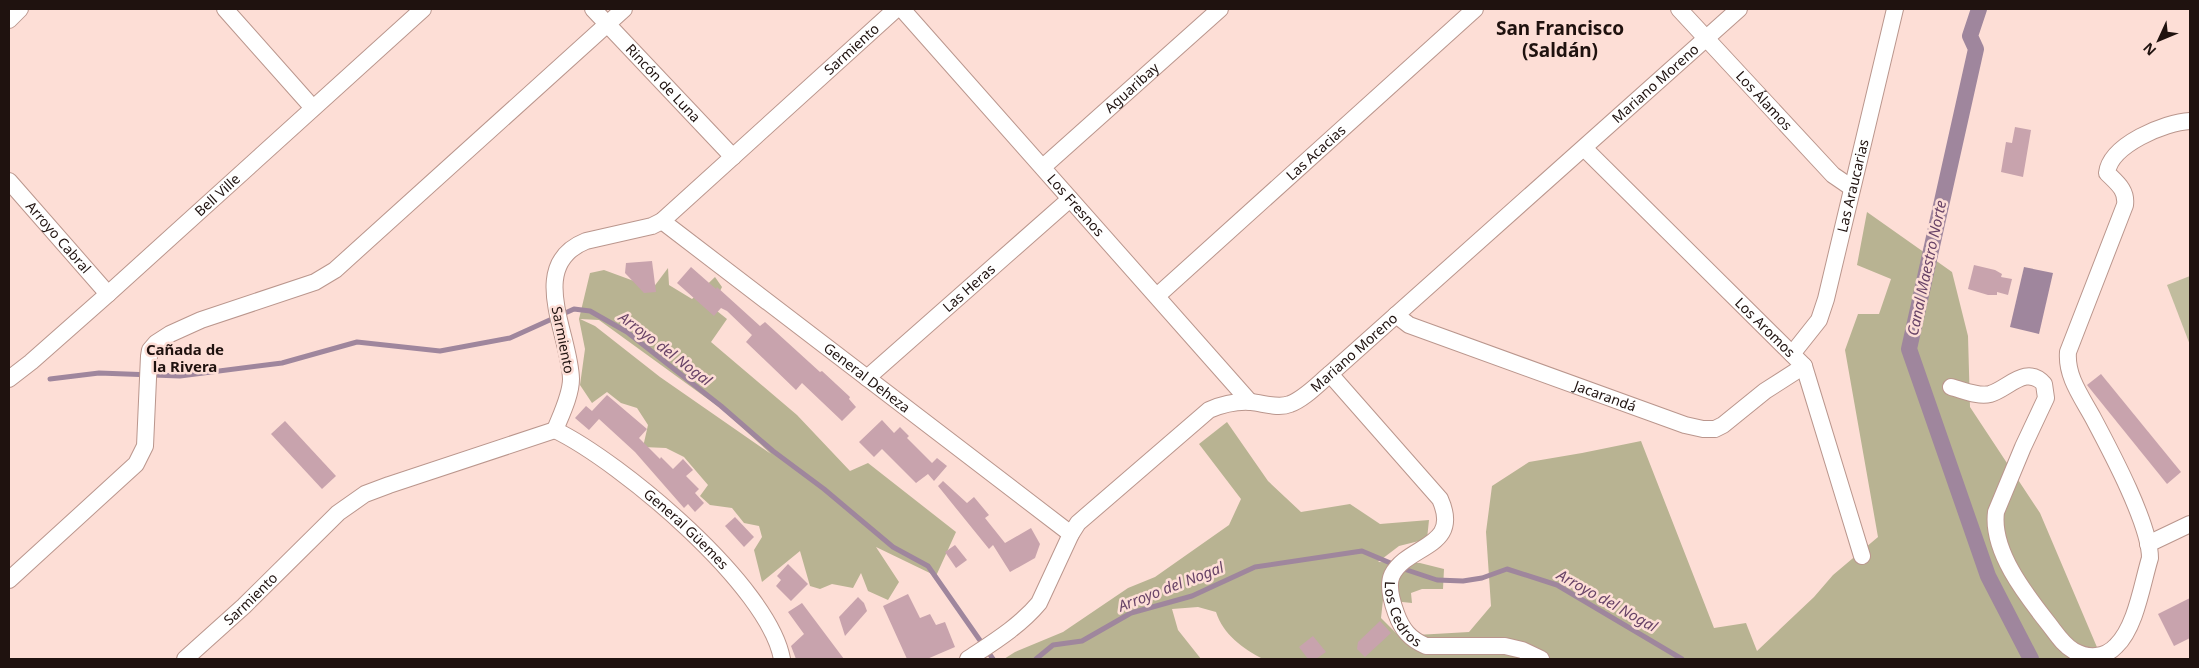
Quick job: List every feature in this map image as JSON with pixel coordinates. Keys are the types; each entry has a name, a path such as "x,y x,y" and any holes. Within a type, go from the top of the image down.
{"street":[{"path":"9,20 20,9"},
{"path":"225,9 313,108"},
{"name":"Bell Ville","path":"9,379 108,294 423,9"},
{"name":"Rincón de Luna","path":"593,9 733,157"},
{"path":"9,580 136,464 146,446 150,350 164,337 201,320 315,282 335,270 624,9"},
{"name":"Sarmiento","path":"185,659 244,606 338,513 365,494 555,430 571,382 563,328 557,308 554,286 559,262 566,253 586,241 652,226 662,220 896,9"},
{"name":"Los Fresnos","path":"902,9 1250,402"},
{"name":"Aguaribay","path":"1043,167 1220,9"},
{"name":"Las Acacias","path":"1157,296 1475,9"},
{"name":"Los Álamos","path":"1679,9 1833,175 1852,188"},
{"name":"Mariano Moreno","path":"979,652 1032,611 1039,603 1078,523 1209,410 1232,402 1280,406 1289,404 1330,374 1739,9"},
{"name":"Las Araucarias","path":"1792,354 1820,320 1826,300 1895,9"},
{"path":"1951,387 1978,395 1990,394 2020,378 2031,376 2041,380 2046,388 2044,403 1996,512 1994,523 1998,539 2012,571 2026,595 2065,644 2075,652 2087,656 2106,654 2116,647 2129,630 2150,558 2141,518 2098,427 2071,376 2067,362 2068,352 2125,205 2126,197 2123,190 2107,173 2108,165 2122,148 2140,138 2165,127 2190,121"},
{"name":"Los Aromos","path":"1584,148 1804,366 1862,556"},
{"name":"Arroyo Cabral","path":"9,181 108,294"},
{"name":"Las Heras","path":"867,378 1070,199"},
{"name":"General Deheza","path":"662,220 1071,534"},
{"name":"Jacarandá","path":"1396,315 1409,325 1703,429 1715,429 1724,424 1765,391 1804,366"},
{"name":"Los Cedros","path":"1330,374 1440,499 1444,509 1446,519 1438,538 1400,567 1390,584 1393,605 1402,627 1415,641 1426,646 1505,646 1522,650 1541,659"},
{"name":"General Güemes","path":"555,430 584,445 630,480 669,511 717,557 741,584 765,617 780,649 782,659"},
{"path":"2148,544 2190,524"}],"shaded area":[{"path":"1867,212 1952,272 1968,336 1970,407 2040,513 2102,659 1263,659 1248,651 1229,634 1223,627 1216,612 1198,607 1172,609 1178,630 1201,659 1004,659 1015,652 1063,632 1128,588 1155,577 1229,525 1241,499 1199,444 1227,422 1268,481 1301,512 1350,504 1380,524 1429,520 1427,539 1399,546 1378,562 1420,563 1444,569 1443,589 1422,589 1411,593 1412,603 1383,600 1381,618 1399,636 1469,632 1491,606 1486,532 1492,486 1529,462 1641,441 1714,628 1746,623 1757,651 1814,597 1833,575 1878,537 1845,350 1858,314 1879,314 1891,279 1857,265"},
{"path":"2024,267 2053,273 2039,334 2010,327"},
{"path":"668,268 669,285 692,299 715,277 722,287 712,307 727,319 711,342 797,415 850,471 868,463 956,532 936,576 876,547 899,582 888,600 868,591 861,573 853,588 832,584 820,589 810,586 800,551 762,582 754,550 762,537 759,526 744,523 732,508 710,505 700,496 708,485 684,457 666,448 643,447 648,425 637,408 621,403 607,392 592,403 580,385 585,349 579,319 590,273 604,270 653,288","holes":["580,319 599,320 723,410 771,454 660,377 595,326"]},
{"path":"2190,276 2190,345 2167,285"}],"building":[{"path":"2015,127 2031,130 2023,177 2001,172 2006,142 2012,143"},
{"path":"652,261 656,292 644,293 625,273 626,263"},
{"path":"1974,265 1995,270 2002,274 2001,277 2012,279 2008,295 1997,292 1997,295 1988,295 1968,289"},
{"path":"691,267 716,289 717,287 760,326 765,322 850,397 849,399 856,407 842,421 802,383 796,390 746,342 752,335 727,311 721,308 714,316 677,283"},
{"path":"2101,374 2181,472 2167,484 2087,385"},
{"path":"607,395 647,429 639,438 660,459 661,457 673,469 683,459 693,470 686,476 699,489 695,493 704,503 695,512 688,504 684,508 635,452 599,419 589,430 575,418 586,406 592,411"},
{"path":"882,420 894,433 900,427 909,436 907,438 932,463 937,458 947,466 934,481 928,474 916,483 882,449 874,457 859,442"},
{"path":"285,421 336,476 322,489 271,434"},
{"path":"943,481 967,503 974,497 989,515 985,518 1005,543 1031,528 1040,544 1035,558 1010,572 993,545 989,549 938,486"},
{"path":"735,517 754,537 744,547 725,526"},
{"path":"955,545 967,560 956,568 945,552"},
{"path":"788,564 808,584 791,601 776,586 781,580 777,576"},
{"path":"908,594 920,618 930,614 936,625 945,622 955,647 927,659 907,659 883,606"},
{"path":"858,597 864,603 867,611 845,636 839,617"},
{"path":"2190,598 2190,638 2174,646 2158,614"},
{"path":"802,603 844,659 796,659 791,646 804,634 788,612"},
{"path":"1380,621 1391,633 1365,657 1357,649 1358,642"},
{"path":"1313,636 1326,652 1316,659 1308,659 1299,647"}],"waterway":[{"name":"Canal Maestro Norte","path":"1979,9 1970,36 1976,49 1909,349 1988,576 2031,659"},
{"name":"Arroyo del Nogal","path":"50,379 99,373 180,376 282,363 357,342 440,351 510,338 574,309 590,311 627,332 721,406 773,451 824,489 893,547 928,566 993,659"},
{"name":"Arroyo del Nogal","path":"1036,659 1053,645 1082,641 1131,613 1192,596 1255,567 1362,551 1437,580 1463,581 1482,578 1507,569 1557,585 1682,659"}],"district":[{"name":"San Francisco (Saldán)","path":"1560,39"},
{"name":"Cañada de la Rivera","path":"185,358"}]}
